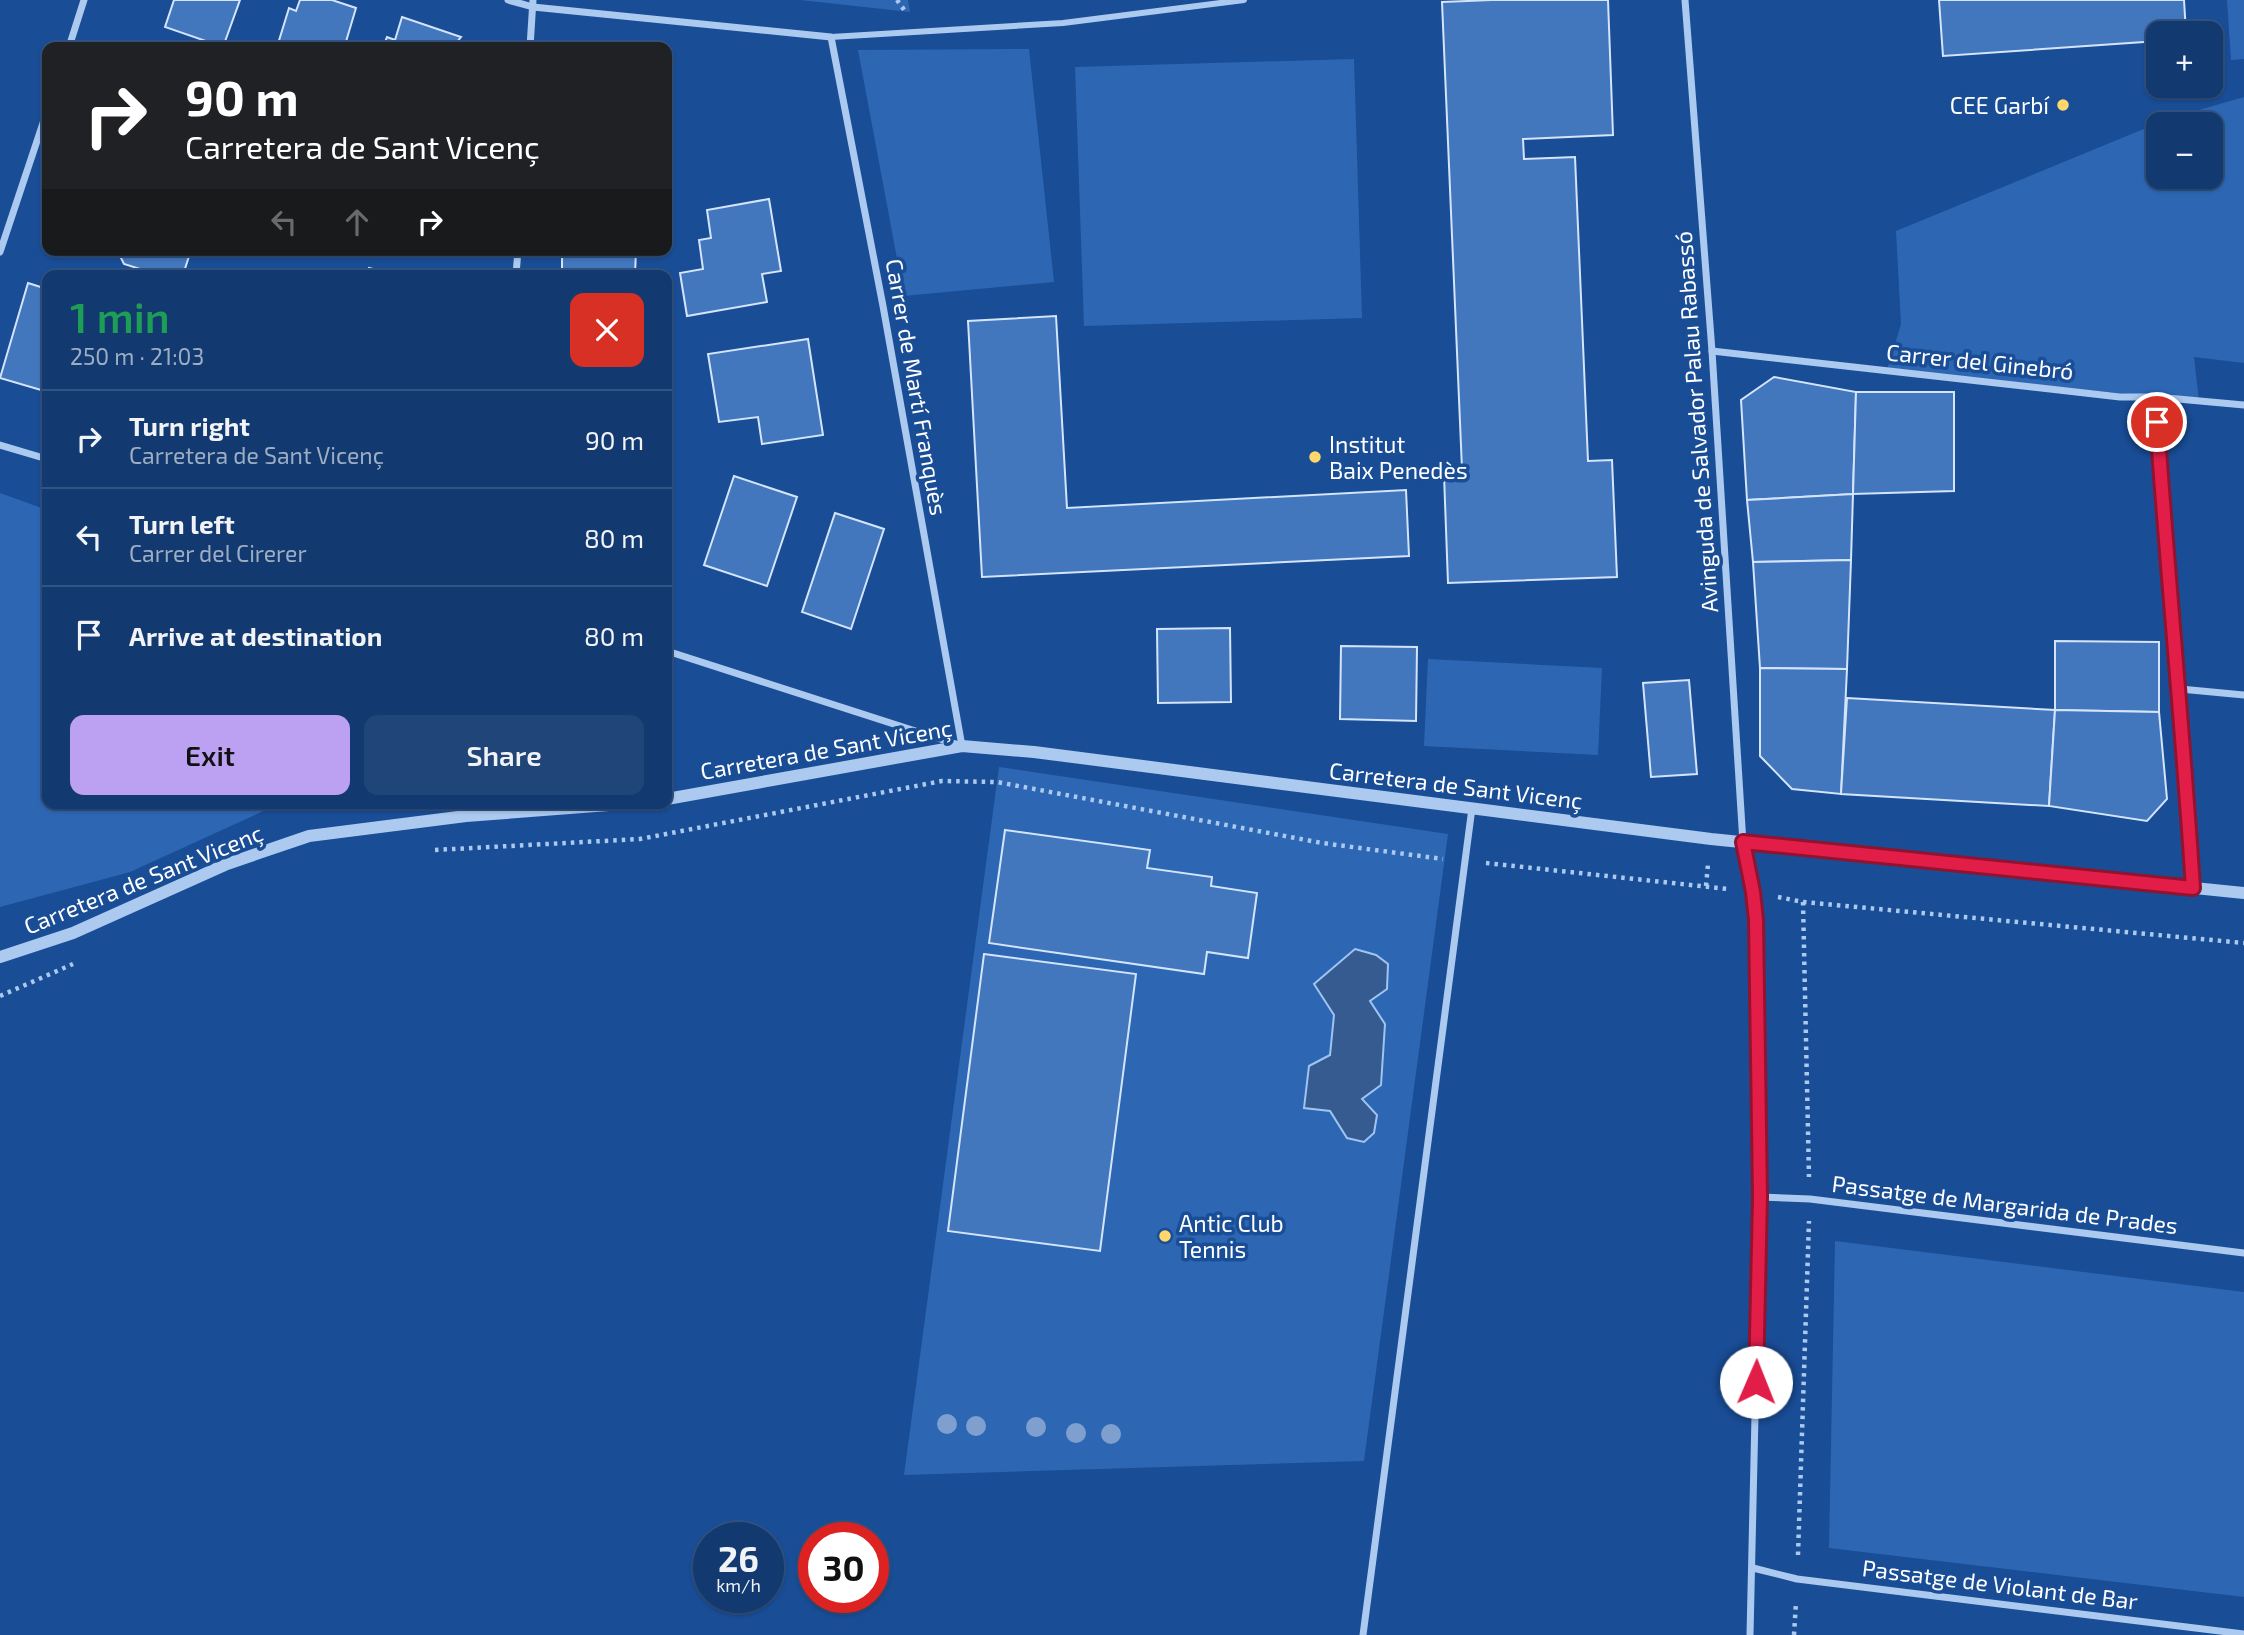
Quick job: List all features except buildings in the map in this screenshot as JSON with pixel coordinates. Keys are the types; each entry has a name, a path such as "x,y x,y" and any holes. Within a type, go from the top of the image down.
{"street":[{"path":"71,42 84,0"},
{"path":"508,0 831,37 1063,23 1244,0"},
{"name":"Avinguda de Salvador Palau Rabassó","path":"1685,0 1712,351 1743,842 1756,920 1760,1197 1750,1635"},
{"path":"530,42 533,4"},
{"name":"Carrer de Martí Franquès","path":"831,37 883,306 962,746"},
{"path":"0,252 42,126"},
{"name":"Carrer del Ginebró","path":"1712,351 2106,395 2244,405"},
{"path":"2155,397 2174,650 2180,689 2193,888"},
{"path":"0,445 42,458"},
{"path":"672,653 962,746"},
{"path":"2180,689 2244,695"},
{"name":"Carretera de Sant Vicenç","path":"672,798 962,746 1034,752 1743,842 2244,893"},
{"path":"1363,1635 1472,808"},
{"name":"Carretera de Sant Vicenç","path":"0,957 73,933 228,864 309,835 466,816 557,809"},
{"name":"Passatge de Margarida de Prades","path":"1760,1197 1810,1199 2244,1253"},
{"name":"Passatge de Violant de Bar","path":"1753,1568 1797,1579 2244,1634"}],"path":[{"path":"425,850 640,839 942,781 997,782 1322,843 1753,892 1804,902 2244,943"},
{"path":"1794,1635 1810,1199 1804,902"},
{"path":"0,996 76,962"}],"shaded area":[{"path":"800,0 908,0 910,12"},
{"path":"2227,0 2244,0 2244,59 2231,60"},
{"path":"1029,49 1054,282 904,296 858,50"},
{"path":"1354,59 1362,318 1084,326 1075,67"},
{"path":"2244,97 2244,363 2194,357 2199,401 1887,370 1901,324 1896,231 2146,128 2146,189 2223,189 2223,112 2192,112"},
{"path":"0,493 42,508 42,809 268,809 130,872 0,907"},
{"path":"1428,659 1602,668 1598,755 1424,746"},
{"name":"Antic Club Tennis","path":"999,767 1448,834 1364,1461 904,1475"},
{"path":"1355,949 1376,955 1388,964 1387,989 1370,1001 1385,1024 1381,1085 1362,1099 1377,1115 1374,1133 1364,1142 1347,1138 1330,1111 1304,1108 1309,1066 1330,1055 1334,1015 1314,984"},
{"path":"1835,1241 2244,1292 2244,1597 1829,1548"}],"place":[{"name":"CEE Garbí","path":"2063,105"},
{"name":"Institut Baix Penedès","path":"1315,457"},
{"name":"Antic Club Tennis","path":"1165,1236"}],"route":[{"path":"1756,1382 1760,1197 1756,920 1743,842 2193,888 2180,689 2174,650 2157,422"}]}
